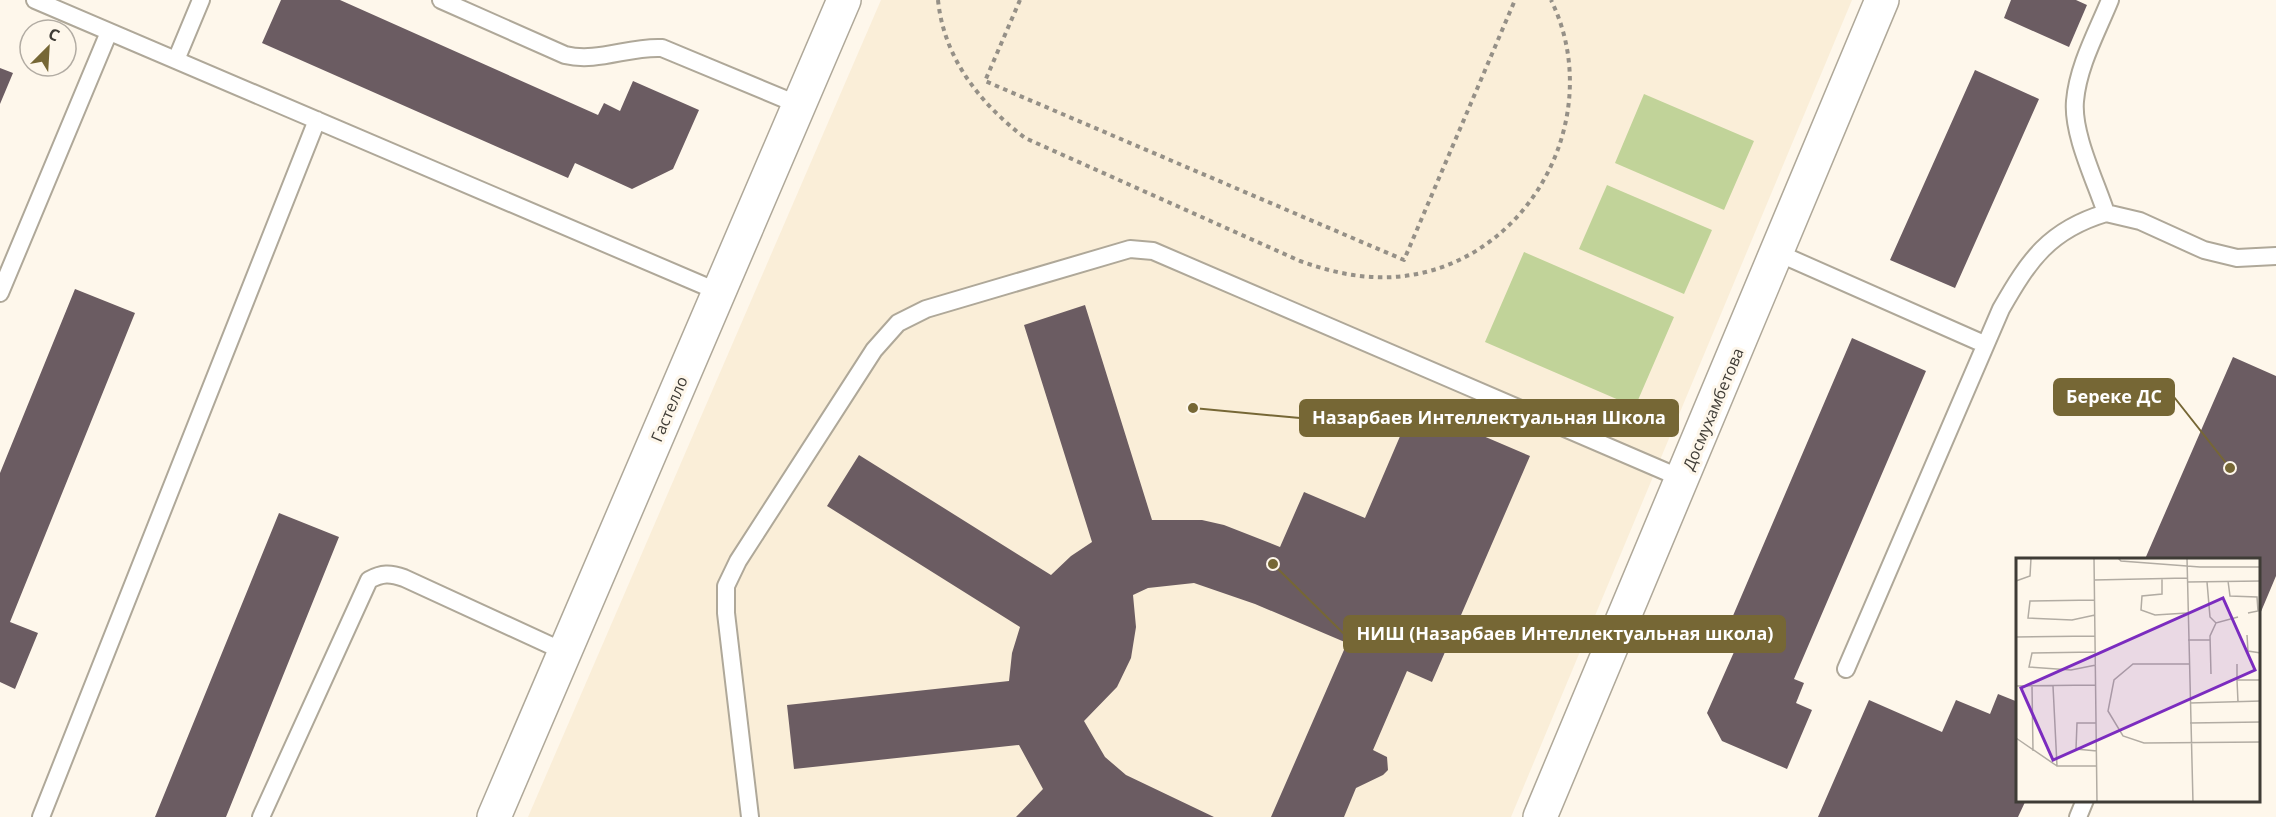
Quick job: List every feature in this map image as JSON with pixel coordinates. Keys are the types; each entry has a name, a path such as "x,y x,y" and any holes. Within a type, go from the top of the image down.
{"street":[{"name":"Гастелло","path":"494,817 844,0"},
{"name":"Досмухамбетова","path":"1540,817 1882,0"}],"lane":[{"path":"35,0 720,292"},
{"path":"176,60 201,0"},
{"path":"441,0 565,56 580,59 647,47 662,48 799,105"},
{"path":"2106,213 2078,130 2075,103 2081,72 2110,0"},
{"path":"0,293 109,32"},
{"path":"42,817 317,120"},
{"path":"1846,669 1984,344 2001,309 2035,256 2054,238 2079,221 2106,213 2140,221 2204,250 2237,258 2276,256"},
{"path":"750,817 726,613 726,586 738,561 874,350 898,323 926,309 1130,249 1154,251 1683,479"},
{"path":"1778,253 1984,344"},
{"path":"261,817 369,580 374,577 392,573 565,652"},
{"path":"2078,817 2085,802"}],"path":[{"path":"938,0 947,40 960,69 985,103 1025,138 1300,261 1331,272 1363,277 1395,277 1428,271 1458,260 1503,231 1533,200 1550,172 1562,142 1569,110 1571,78 1567,46 1551,0"},
{"path":"1020,0 985,81 1404,260 1515,0"}],"shaded area":[{"path":"881,0 1852,0 1511,817 528,817"}],"green space":[{"path":"1644,94 1754,141 1724,210 1615,163"},
{"path":"1607,185 1712,230 1684,294 1579,249"},
{"path":"1524,252 1674,317 1635,407 1485,342"}],"building":[{"path":"281,0 340,0 598,115 604,103 620,111 633,81 699,110 673,169 632,189 575,163 568,178 262,43"},
{"path":"2011,0 2076,0 2087,5 2069,47 2004,18"},
{"path":"0,68 13,73 0,104"},
{"path":"1975,70 2039,99 1955,288 1890,260"},
{"path":"75,289 135,313 10,622 38,633 15,689 0,682 0,473"},
{"path":"1085,305 1152,520 1202,520 1224,525 1280,547 1304,492 1365,518 1413,406 1530,456 1432,682 1407,671 1373,750 1387,757 1388,770 1383,775 1356,788 1344,817 1271,817 1347,643 1255,604 1194,583 1148,588 1133,595 1136,627 1131,658 1117,687 1084,721 1105,757 1126,775 1214,817 1016,817 1043,789 1019,745 794,769 787,705 1009,681 1012,653 1020,627 827,506 859,455 1051,575 1071,556 1092,542 1024,325"},
{"path":"1852,338 1926,371 1794,679 1804,683 1796,703 1812,710 1787,769 1722,741 1707,713 1734,652 1720,646"},
{"path":"2233,357 2276,376 2276,576 2261,612 2261,558 2145,558"},
{"path":"279,513 339,537 226,817 155,817"},
{"path":"1998,694 2016,701 2016,802 2025,802 2018,817 1818,817 1869,700 1942,732 1956,700 1990,714"}],"place":[{"name":"Назарбаев Интеллектуальная Школа","path":"1193,408"},
{"name":"Береке ДС","path":"2230,468"},
{"name":"НИШ (Назарбаев Интеллектуальная школа)","path":"1273,564"}]}
